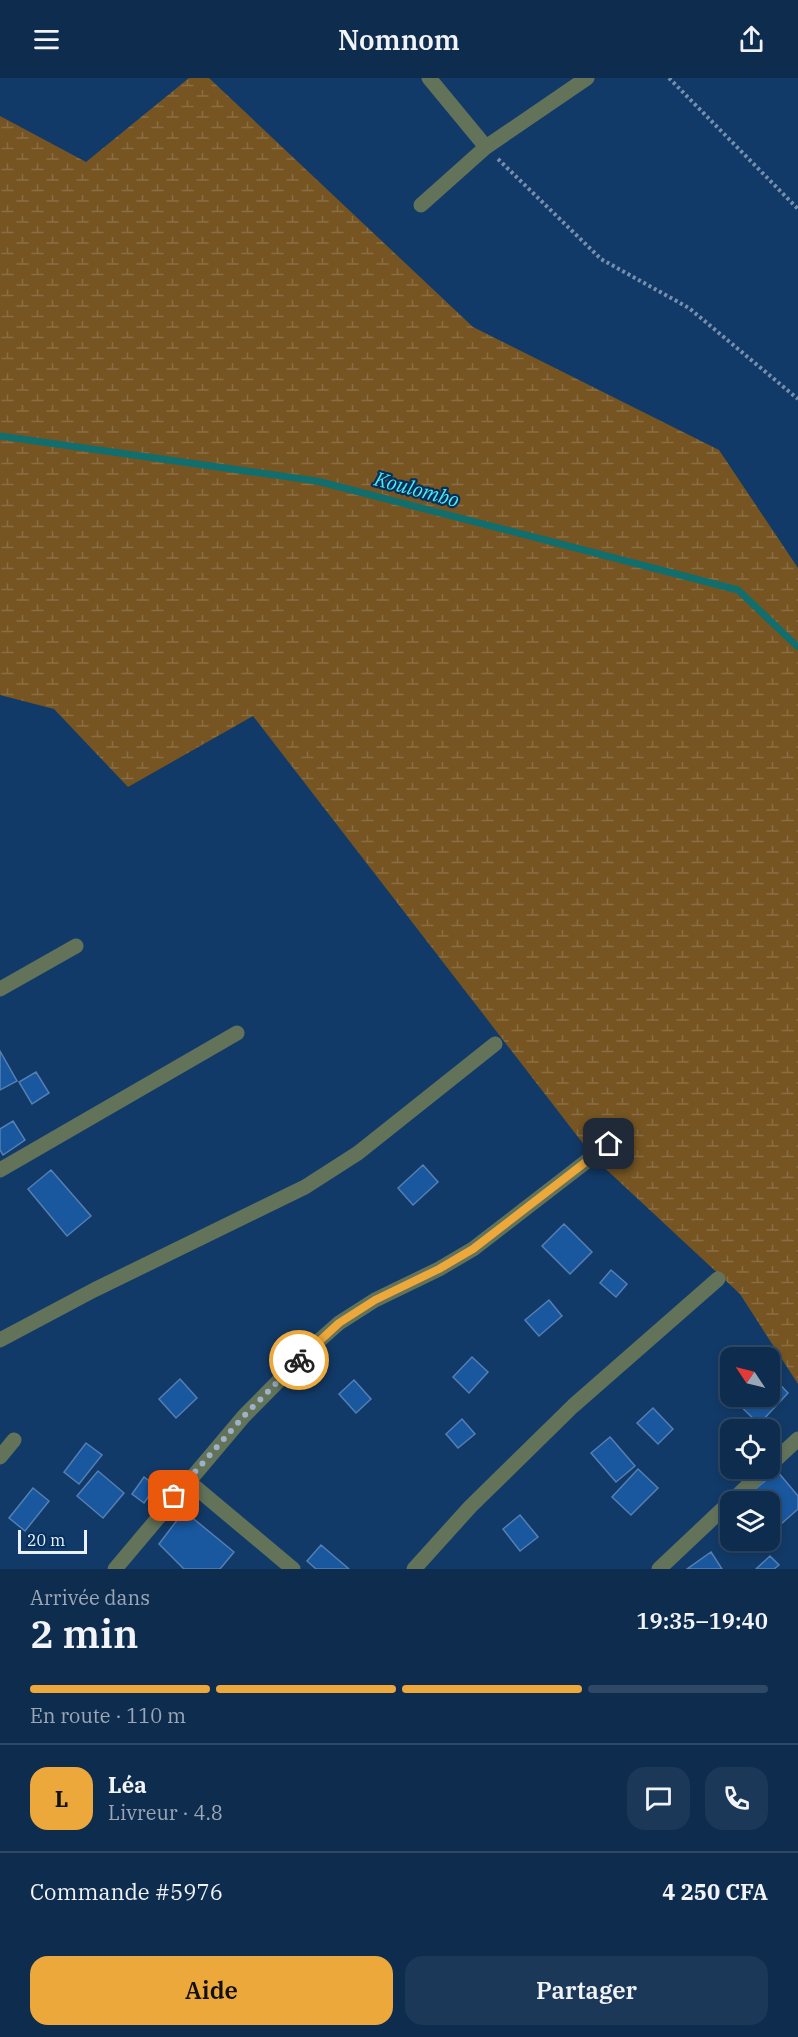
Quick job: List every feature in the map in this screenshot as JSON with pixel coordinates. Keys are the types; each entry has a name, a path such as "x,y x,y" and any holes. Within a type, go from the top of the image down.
{"street":[{"path":"429,78 486,147"},
{"path":"421,205 486,147 587,78"},
{"path":"0,989 76,946"},
{"path":"0,1170 237,1033"},
{"path":"0,1340 94,1290 305,1187 358,1153 495,1044"},
{"path":"115,1569 188,1480 252,1408 339,1323 375,1300 439,1269 473,1249 609,1144"},
{"path":"414,1569 470,1507 573,1406 718,1279"},
{"path":"780,1456 798,1439"},
{"path":"0,1457 14,1440"},
{"path":"742,1491 755,1479"},
{"path":"188,1480 293,1569"},
{"path":"658,1569 720,1512"}],"path":[{"path":"669,78 798,209"},
{"path":"486,147 601,259 688,308 798,399"}],"green space":[{"path":"189,78 209,78 473,327 719,450 798,568 798,1384 780,1356 780,1347 774,1347 740,1294 595,1159 253,716 128,787 54,709 0,695 0,116 86,162"}],"building":[{"path":"0,1051 17,1081 0,1090"},
{"path":"36,1072 49,1093 32,1104 19,1082"},
{"path":"13,1121 25,1140 3,1155 0,1150 0,1129"},
{"path":"423,1165 438,1182 413,1205 398,1188"},
{"path":"51,1170 91,1216 67,1236 28,1189"},
{"path":"564,1224 592,1252 570,1274 542,1246"},
{"path":"611,1270 627,1284 616,1297 600,1283"},
{"path":"549,1300 562,1316 539,1336 525,1320"},
{"path":"472,1357 488,1372 469,1393 453,1377"},
{"path":"180,1379 197,1398 176,1418 159,1399"},
{"path":"354,1380 371,1399 356,1413 339,1394"},
{"path":"780,1385 788,1393 780,1402"},
{"path":"741,1407 775,1407 764,1419 754,1419"},
{"path":"653,1408 673,1429 658,1444 637,1423"},
{"path":"462,1419 475,1434 458,1448 446,1434"},
{"path":"610,1437 635,1466 616,1482 591,1453"},
{"path":"86,1443 102,1455 79,1484 64,1472"},
{"path":"638,1469 658,1488 631,1515 612,1497"},
{"path":"98,1471 124,1493 103,1518 77,1496"},
{"path":"780,1475 798,1496 798,1509 781,1524 780,1491 753,1491 767,1479 780,1479"},
{"path":"144,1477 156,1486 144,1503 132,1494"},
{"path":"33,1488 49,1501 25,1531 9,1518"},
{"path":"184,1511 234,1552 220,1569 184,1569 159,1544"},
{"path":"520,1515 538,1537 520,1551 503,1529"},
{"path":"321,1545 349,1569 316,1569 307,1561"},
{"path":"711,1552 722,1569 687,1569"},
{"path":"770,1556 779,1565 774,1569 756,1569"}],"waterway":[{"name":"Koulombo","path":"0,436 317,481 738,590 798,647"}],"way so far":[{"path":"174,1496 244,1416 299,1360"}],"route":[{"path":"299,1360 339,1323 375,1300 439,1269 473,1249 609,1144"}]}
